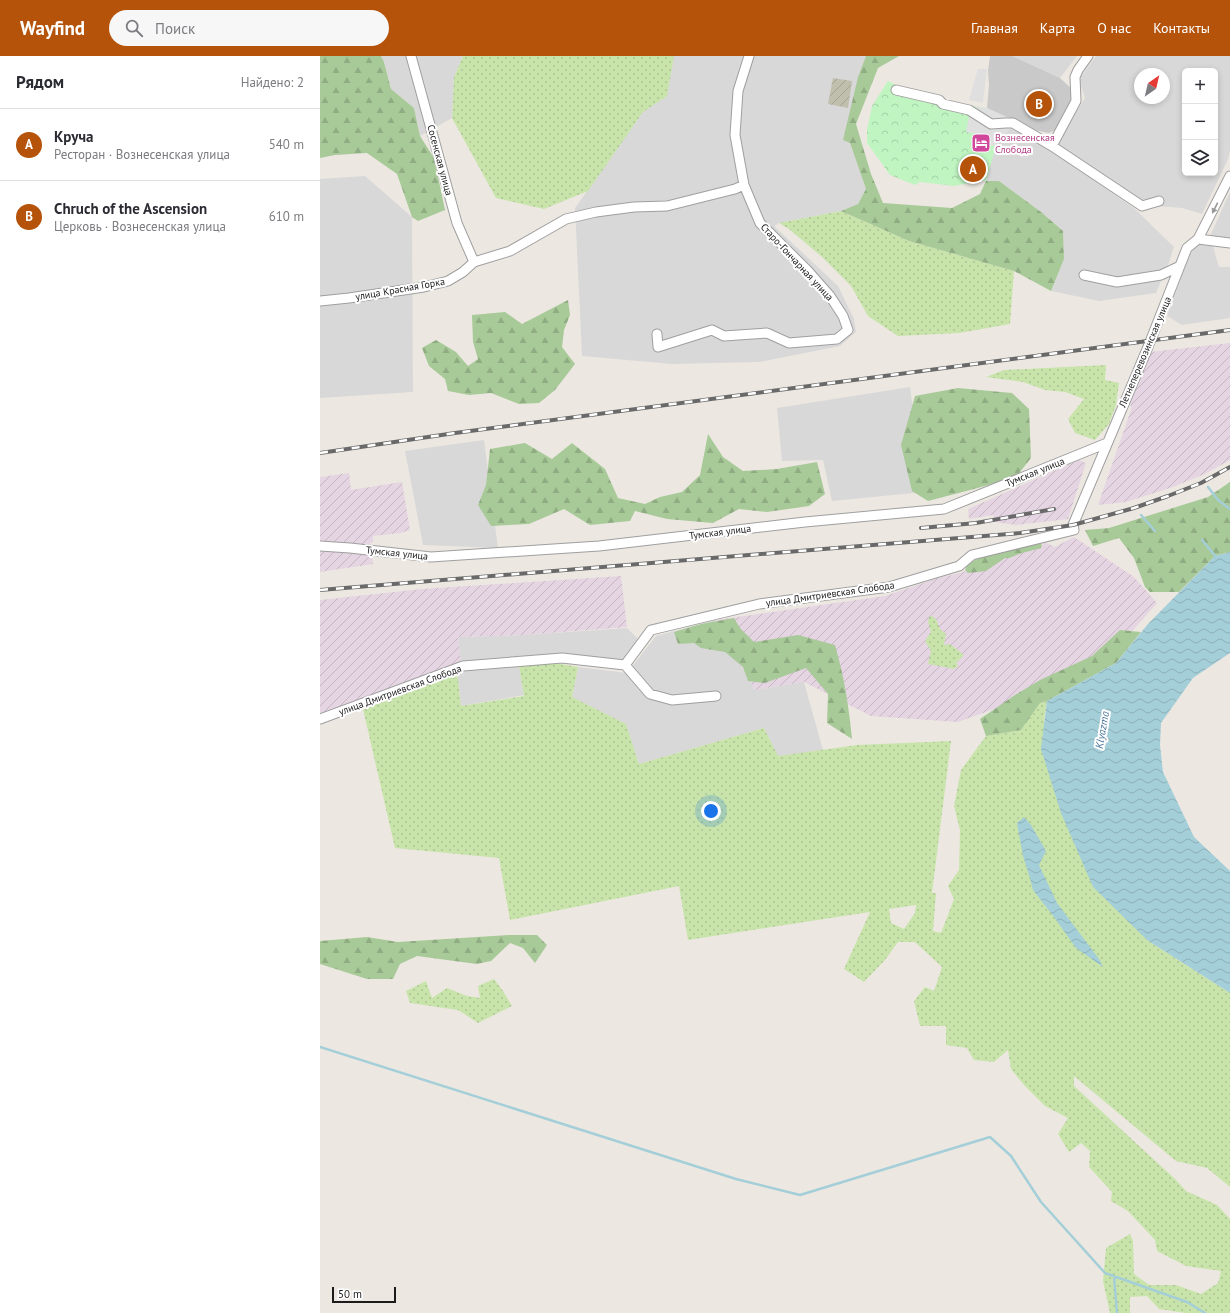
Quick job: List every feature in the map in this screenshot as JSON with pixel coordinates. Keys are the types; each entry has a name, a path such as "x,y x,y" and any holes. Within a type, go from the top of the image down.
{"street":[{"name":"Сосенская улица","path":"411,56 457,222 474,262"},
{"name":"Старо-Гончарная улица","path":"657,334 658,347 712,330 724,336 766,333 789,343 837,339 848,330 844,316 830,296 808,271 760,223 744,185 735,135 738,91 749,56"},
{"path":"1052,146 1076,101 1075,77 1088,56"},
{"path":"896,90 939,100 943,104 968,110 991,124 1013,124 1052,146 1142,206 1159,201"},
{"name":"Летнеперевозинская улица","path":"1070,532 1074,530 1073,525 1148,346 1187,248 1198,240 1230,176"},
{"path":"474,262 510,251 566,220 596,212 634,207 667,206 735,189 744,185"},
{"path":"1198,240 1230,243"},
{"name":"улица Красная Горка","path":"320,301 386,293 424,287 448,281 463,272 474,262"},
{"path":"1084,275 1117,282 1161,275 1180,266"},
{"name":"Тумская улица","path":"320,546 431,557 599,546 805,522 944,509 1107,442"},
{"name":"улица Дмитриевская Слобода","path":"320,719 463,666 562,658 625,665 651,630 759,604 889,587 959,566 972,555 1070,532"},
{"path":"625,665 650,694 672,700 716,696"}],"shaded area":[{"path":"381,56 463,56 454,77 452,118 420,136 414,108 391,89"},
{"path":"674,56 866,56 858,77 850,143 866,189 858,204 841,211 779,223 774,226 838,286 854,319 856,332 840,346 759,362 672,364 582,356 575,208 643,112 666,96"},
{"path":"990,56 1012,56 1060,78 1074,91 1070,105 1060,128 1049,133 1029,129 987,108"},
{"path":"1012,56 1077,56 1060,78"},
{"path":"1096,56 1230,56 1230,150 1228,159 1202,214 1182,208 1144,205 1055,145 1085,98 1079,79"},
{"path":"978,69 987,69 983,103 969,100"},
{"path":"833,78 852,81 848,108 828,104"},
{"path":"976,107 987,108 1014,120 1011,127 996,146 990,145 991,141 985,140 985,135 966,132 969,117 975,117"},
{"path":"1011,127 1042,143 1135,209 1174,247 1156,293 1099,301 1051,291 1064,259 1063,231 1041,212 999,181 986,181 996,146"},
{"path":"365,176 412,217 413,392 320,398 320,179"},
{"path":"1230,192 1230,241 1210,236"},
{"path":"1199,244 1213,246 1219,267 1230,267 1230,318 1182,325 1167,316 1192,249"},
{"path":"1230,343 1230,460 1205,474 1173,487 1126,502 1098,505 1131,410 1130,399 1150,352"},
{"path":"910,387 924,492 832,501 823,460 782,461 777,408"},
{"path":"484,440 498,548 423,545 405,451"},
{"path":"1079,460 1086,463 1068,519 1016,525 995,522 993,515 969,519 968,509"},
{"path":"349,473 351,490 402,482 410,530 400,533 373,536 373,542 370,543 373,564 320,572 320,477"},
{"path":"1074,537 1134,577 1157,603 1111,655 1039,693 958,722 871,716 804,682 755,690 716,620 885,596 938,578 960,573 1031,547 1041,548 1044,542 1055,547"},
{"path":"621,576 627,627 524,635 458,637 461,663 320,716 320,600 422,589"},
{"path":"716,620 755,690 804,682 823,750 778,757 764,728 639,764 626,724 572,697 578,667 627,673 656,636"},
{"path":"627,628 639,640 624,663 570,654 461,663 458,637 524,635"},
{"path":"519,666 524,695 461,706 457,671"}],"green space":[{"path":"320,56 381,56 391,89 414,108 420,136 434,158 445,210 418,221 412,217 397,174 367,153 335,155 320,158"},
{"path":"463,56 674,56 667,96 643,112 588,191 544,209 496,198 452,118 454,77"},
{"path":"866,56 899,56 878,68 856,124 871,174 883,203 952,208 980,194 986,181 999,181 1041,212 1063,231 1064,259 1051,291 1014,271 909,241 841,211 858,204 866,189 850,143 843,140 858,77"},
{"path":"888,81 898,86 934,94 942,102 987,108 1011,127 996,146 986,181 954,186 920,182 915,185 890,175 867,143 867,130 872,106"},
{"path":"841,211 909,241 1014,271 1010,324 959,333 898,336 868,316 851,286 822,257 789,229 779,223"},
{"path":"568,300 570,315 564,330 562,347 575,364 555,390 539,403 519,404 491,393 469,395 448,391 445,379 429,366 422,348 436,340 456,352 468,366 478,359 473,342 472,315 505,312 522,324"},
{"path":"1106,365 1105,380 1119,383 1116,405 1109,424 1095,440 1075,433 1068,419 1084,399 1065,392 1045,390 1023,382 986,377 1004,370"},
{"path":"958,388 1012,393 1029,409 1031,458 1016,477 928,501 912,491 901,445 915,396"},
{"path":"708,434 723,457 743,471 777,469 817,462 825,494 809,506 767,512 739,509 713,523 667,519 635,511 630,521 590,525 564,509 529,524 491,526 478,505 486,485 490,449 525,443 552,459 572,443 605,469 618,498 645,504 660,497 682,492 700,475"},
{"path":"1230,482 1230,552 1215,556 1179,592 1150,592 1145,587 1134,558 1119,538 1093,546 1085,530 1109,528 1208,497"},
{"path":"1038,541 1042,545 1041,548 1005,558 986,571 968,573 965,570 968,564 979,558 1006,552 1010,549"},
{"path":"930,615 936,619 940,629 946,634 944,645 950,644 964,655 956,663 958,666 954,669 928,664 931,651 925,641 931,632 928,622"},
{"path":"734,618 740,628 754,642 798,635 835,645 846,692 852,739 827,723 828,694 806,668 765,683 748,681 743,667 725,652 701,648 694,643 678,644 674,632 701,624"},
{"path":"1120,630 1141,632 1116,663 1047,701 1040,703 1021,730 986,736 980,719 1040,680 1092,656"},
{"path":"555,663 578,667 572,697 626,724 639,764 764,728 778,756 857,745 951,741 932,893 936,893 933,931 941,933 954,899 948,886 959,870 960,830 954,806 961,770 986,736 1021,730 1040,703 1047,701 1044,720 1147,940 1230,993 1230,1187 1207,1168 1176,1161 1074,1076 1074,1086 1175,1179 1186,1191 1217,1205 1230,1219 1230,1313 1186,1313 1159,1309 1147,1296 1130,1297 1130,1313 1110,1313 1103,1281 1106,1248 1130,1234 1133,1241 1134,1274 1149,1285 1176,1285 1201,1294 1218,1283 1221,1271 1186,1266 1157,1251 1155,1240 1128,1211 1111,1201 1112,1192 1089,1167 1090,1151 1081,1143 1069,1152 1058,1134 1068,1118 1045,1106 1024,1085 1011,1069 1008,1050 994,1062 974,1060 967,1048 946,1045 946,1026 920,1026 914,1001 925,987 934,991 942,967 915,942 898,942 885,960 864,982 844,969 870,912 688,940 679,886 510,920 499,858 395,848 363,709 457,671 461,706 524,696 519,666","holes":["916,905 915,913 904,929 891,923 889,909"]},
{"path":"509,935 537,935 547,945 535,963 523,948 510,943 491,961 477,964 417,956 400,964 393,979 367,979 320,964 320,941 367,937 398,942"},
{"path":"494,979 512,1006 478,1023 458,1010 410,1003 406,991 426,981 432,998 447,988 467,996 480,998 478,986"}],"water":[{"name":"Klyazma","path":"1230,552 1230,653 1193,678 1161,723 1160,745 1163,772 1194,837 1230,871 1230,993 1147,940 1093,887 1061,813 1041,749 1047,701 1116,663 1148,624 1215,556"},
{"path":"1024,817 1031,825 1046,851 1039,865 1057,903 1099,959 1103,967 1076,948 1033,890 1023,856 1017,823"}],"waterway":[{"path":"1208,487 1218,500 1230,509"},
{"path":"1141,515 1155,531"},
{"path":"1202,540 1217,558"},
{"path":"320,1047 736,1179 800,1195 990,1137 1011,1156 1041,1202 1105,1273 1187,1302 1205,1313"},
{"path":"1114,1276 1117,1313"}],"railway":[{"path":"320,453 455,433 1230,330"},
{"path":"320,590 1020,533 1073,525 1134,508 1201,483 1230,467"},
{"path":"921,528 976,523 1054,509"}],"place":[{"name":"Chruch of the Ascension","path":"1039,104"},
{"name":"Вознесенская Слобода","path":"981,143"},
{"name":"Круча","path":"973,169"}]}
